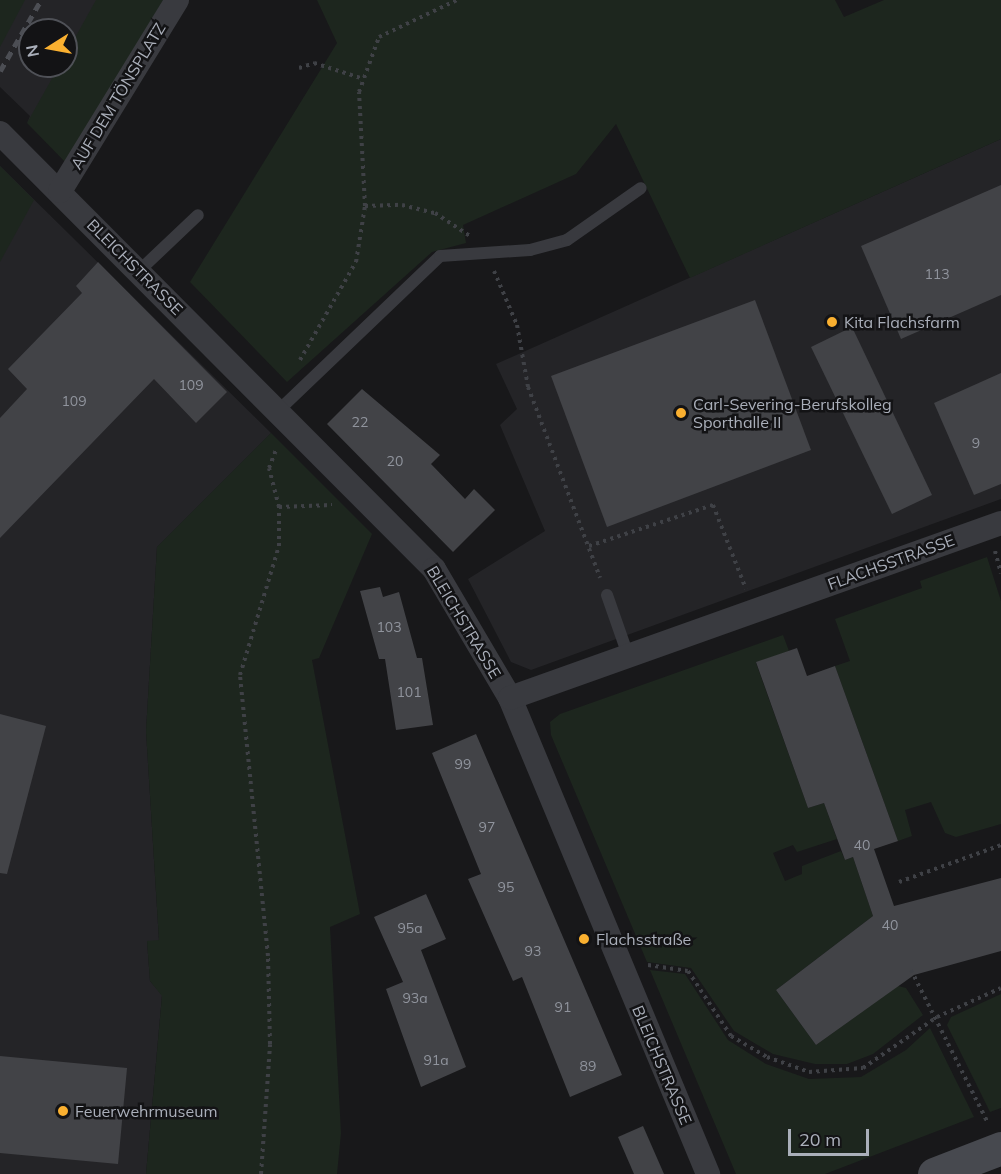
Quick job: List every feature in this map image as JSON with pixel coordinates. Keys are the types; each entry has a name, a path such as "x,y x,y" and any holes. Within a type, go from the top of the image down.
{"main road":[{"path":"934,1174 1000,1149"}],"street":[{"name":"AUF DEM TÖNSPLATZ","path":"60,191 177,0"},
{"name":"BLEICHSTRASSE","path":"0,133 435,569 510,698 619,966 708,1174"},
{"name":"FLACHSSTRASSE","path":"510,698 1001,523"}],"lane":[{"path":"278,412 440,256 530,250 567,240 641,188"},
{"path":"139,271 198,215"},
{"path":"607,595 628,655"}],"path":[{"path":"261,1174 270,1044 268,956 240,675 279,546 279,507 269,468 279,443 278,412 301,360 356,262 365,206 359,92 379,37 457,0"},
{"path":"299,68 314,63 364,79"},
{"path":"365,206 402,205 435,213 465,230 486,253 517,326 528,387 607,595"},
{"path":"279,507 339,504 355,489"},
{"path":"589,546 713,505 754,611"},
{"path":"900,882 1001,845"},
{"path":"619,966 688,971 730,1036 767,1057 808,1072 863,1068 937,1017 1001,988"},
{"path":"911,970 937,1017 1000,1149"}],"shaded area":[{"path":"0,0 163,0 78,77 78,18 18,18 18,78 77,78 27,123 30,116 0,87"},
{"path":"0,0 25,0 0,47"},
{"path":"96,0 163,0 68,165 27,123 52,78 78,78 78,32"},
{"path":"317,0 835,0 844,17 884,0 1001,0 1001,139 690,278 616,124 576,174 463,225 466,243 432,252 287,382 190,282 337,43"},
{"path":"1001,139 1001,499 531,670 511,662 468,579 545,531 500,425 517,409 496,364"},
{"path":"0,166 271,433 157,547 146,731 159,941 147,941 150,981 162,995 146,1174 0,1174"},
{"path":"0,166 34,200 0,262"},
{"path":"271,433 372,534 319,658 312,660 360,914 330,927 341,1133 337,1174 146,1174 162,996 150,981 147,941 159,940 146,731 157,547"},
{"path":"987,557 1001,601 1001,824 956,837 945,833 931,802 905,810 912,836 898,841 835,666 850,661 835,619 922,588 920,581"},
{"path":"783,635 789,651 756,663 808,808 824,803 837,839 797,852 793,845 773,853 785,881 802,874 802,866 841,851 845,860 853,857 873,916 776,990 816,1045 898,986 906,988 923,1015 873,1054 847,1064 815,1064 773,1054 734,1031 691,968 647,962 551,735 550,722 560,714"},
{"path":"650,970 685,974 728,1040 766,1064 809,1079 861,1077 906,1050 930,1028 974,1117 825,1174 736,1174"},
{"path":"1001,994 1001,1108 990,1112 947,1025 951,1017"}],"building":[{"path":"1001,185 1001,295 901,339 861,246"},
{"path":"98,262 227,392 196,423 154,379 0,538 0,418 27,389 8,369 82,293 76,286"},
{"name":"Carl-Severing-Berufskolleg Sporthalle II","path":"755,300 811,450 607,527 551,376"},
{"path":"852,327 932,495 892,514 811,347"},
{"path":"1001,373 1001,484 974,495 934,403"},
{"path":"362,389 440,455 431,464 465,499 474,489 495,510 453,552 327,424"},
{"path":"380,587 383,597 399,592 417,658 422,658 433,725 396,730 385,659 379,659 360,591"},
{"path":"797,648 807,676 835,666 898,841 874,849 894,906 1001,878 1001,951 914,975 816,1045 776,990 873,916 853,857 845,860 824,803 808,808 756,662"},
{"path":"0,714 46,726 7,874 0,873"},
{"path":"476,734 622,1075 570,1097 522,977 513,981 468,879 481,874 432,753"},
{"path":"426,894 446,939 421,950 466,1067 421,1087 386,989 403,982 374,917"},
{"path":"0,1056 127,1068 118,1164 0,1153"},
{"path":"643,1126 664,1174 634,1174 618,1137"}],"railway":[{"path":"0,71 41,0"}],"place":[{"name":"Kita Flachsfarm","path":"832,322"},
{"name":"Carl-Severing-Berufskolleg Sporthalle II","path":"681,413"},
{"name":"Flachsstraße","path":"584,939"},
{"name":"Feuerwehrmuseum","path":"63,1111"}]}
